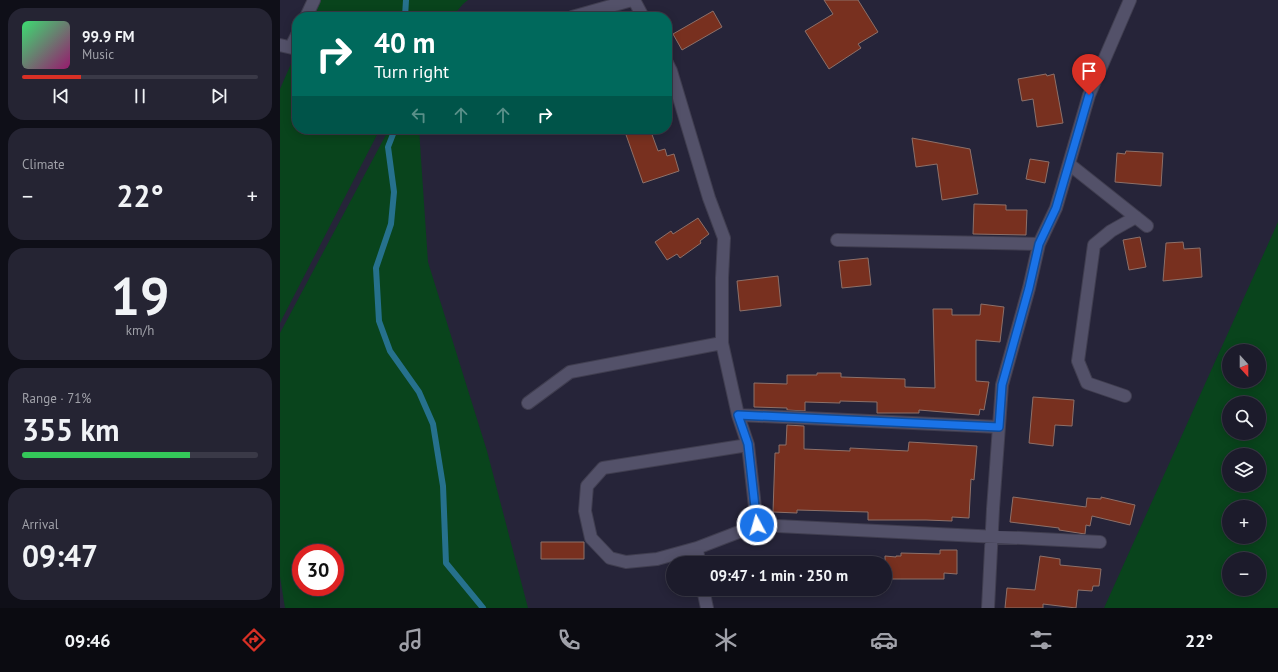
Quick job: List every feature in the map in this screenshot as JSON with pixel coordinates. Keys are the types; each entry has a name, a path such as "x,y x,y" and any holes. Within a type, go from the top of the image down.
{"street":[{"path":"308,12 314,0"},
{"path":"590,12 633,0 640,12"},
{"path":"988,608 1002,385 1029,288 1039,244 1056,208 1089,95 1130,0"},
{"path":"672,74 709,198 724,238 722,278 722,343 738,415 748,444 757,525"},
{"path":"1069,164 1147,226"},
{"path":"1125,396 1087,383 1078,361 1094,245 1111,231 1136,217"},
{"path":"837,240 1039,244"},
{"path":"528,403 570,372 722,343"},
{"path":"738,415 999,427"},
{"path":"748,444 603,468 587,486 585,511 591,538 610,558 626,562 657,559 697,548 757,525 1100,542"},
{"path":"697,548 698,556"},
{"path":"705,596 707,608"}],"green space":[{"path":"319,0 468,0 456,12 313,12"},
{"path":"292,61 292,134 377,134 280,323 280,89"},
{"path":"386,134 419,134 428,262 487,451 528,608 285,608 280,577 280,333"},
{"path":"1278,222 1278,608 1104,608 1222,346 1222,388 1266,388 1266,344 1223,344"}],"building":[{"path":"824,0 858,0 878,32 858,44 861,48 829,69 805,31 833,14"},
{"path":"713,11 722,27 682,50 673,34"},
{"path":"1046,74 1047,76 1054,74 1063,123 1037,127 1033,99 1022,101 1018,79"},
{"path":"626,134 652,134 658,151 665,149 667,156 674,154 679,171 643,183"},
{"path":"912,138 970,149 978,194 942,200 937,164 916,167"},
{"path":"1126,151 1163,153 1161,186 1115,182 1117,153 1125,154"},
{"path":"1030,159 1049,162 1045,183 1026,179"},
{"path":"974,204 1006,205 1006,210 1027,210 1026,235 973,234"},
{"path":"698,218 709,234 700,241 701,243 680,258 677,254 667,260 655,242 671,231 673,234"},
{"path":"1140,237 1146,267 1129,270 1123,240"},
{"path":"1183,242 1184,249 1200,248 1202,277 1163,281 1166,243"},
{"path":"868,258 871,285 842,288 839,261"},
{"path":"778,276 781,306 740,311 737,281"},
{"path":"981,304 1004,307 1000,342 976,340 976,381 989,382 984,410 980,409 979,415 919,410 919,413 877,413 877,402 805,402 805,411 787,410 787,408 754,407 754,383 787,384 787,375 841,373 841,377 905,379 905,387 935,388 933,309 952,309 952,315 980,315"},
{"path":"1033,397 1074,400 1072,426 1055,425 1053,446 1029,443"},
{"path":"787,425 804,426 804,449 850,451 850,448 908,451 909,442 977,446 974,480 971,479 969,518 952,517 952,521 868,520 868,512 797,510 797,513 773,512 775,453 779,453 779,445 786,445"},
{"path":"1013,497 1086,507 1087,498 1101,499 1101,497 1135,505 1130,525 1092,516 1090,526 1086,525 1085,534 1059,530 1059,528 1010,522"},
{"path":"541,542 584,542 584,559 541,559"},
{"path":"940,550 957,550 957,574 944,573 944,579 892,579 892,557 901,556 901,553 940,554"},
{"path":"1040,556 1060,559 1060,565 1101,569 1099,586 1093,586 1092,591 1078,590 1076,608 1043,604 1043,608 1005,608 1007,588 1035,590"}],"waterway":[{"path":"405,12 406,0"},
{"path":"393,134 388,147 394,192 391,224 376,268 379,321 390,351 419,392 433,424 443,486 446,563 483,608"}],"route":[{"path":"757,525 748,444 738,415 999,427 1002,385 1029,288 1039,244 1056,208 1089,95"}]}
